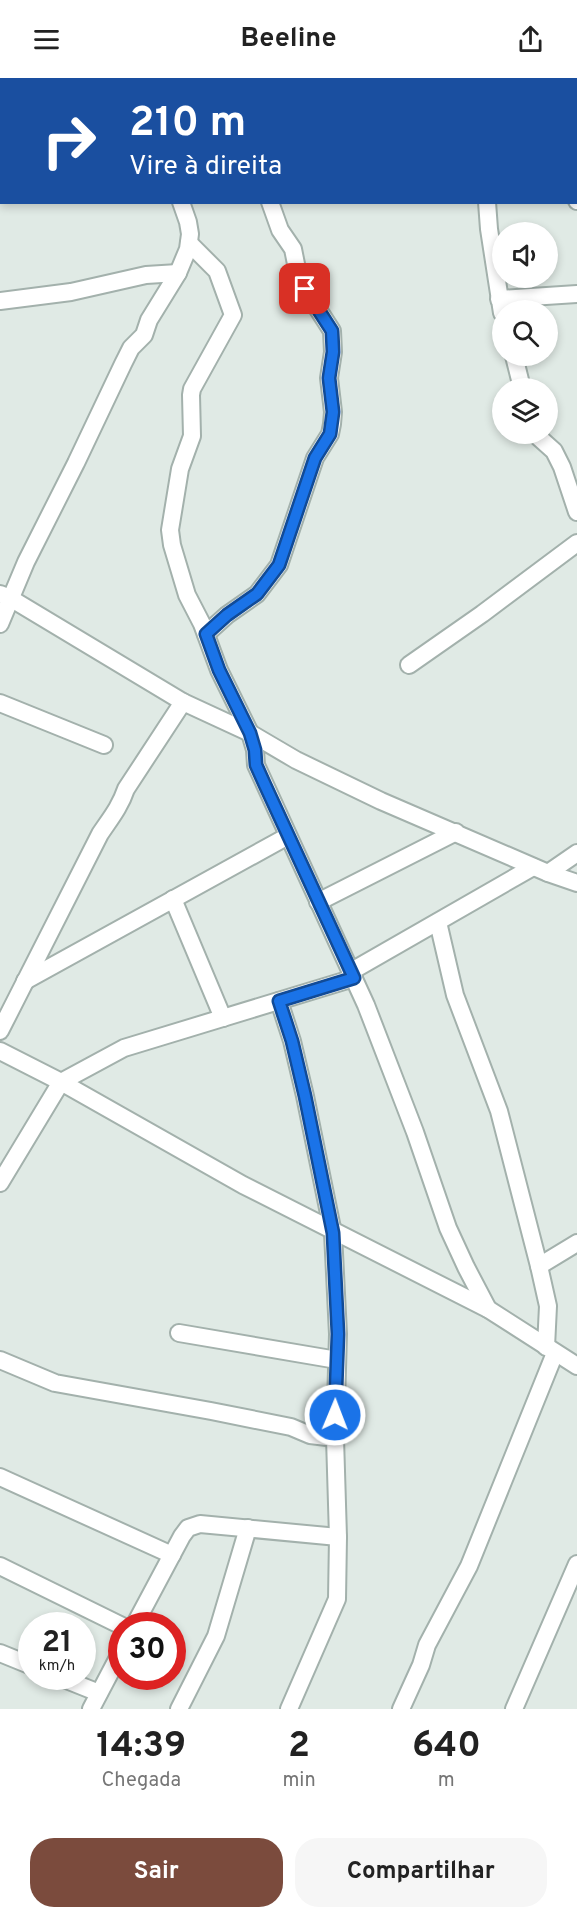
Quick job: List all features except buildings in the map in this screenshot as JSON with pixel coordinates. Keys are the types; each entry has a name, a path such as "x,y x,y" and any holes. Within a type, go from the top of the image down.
{"street":[{"path":"0,624 5,596 131,348 144,335 149,320 178,273 190,234 182,204"},
{"path":"206,634 227,615 257,594 279,565 315,458 330,434 332,424 329,378 333,352 332,331 305,289 297,269 293,249 280,230 271,204"},
{"path":"487,204 500,300"},
{"path":"189,243 217,272 233,315 192,388 192,436 180,469 170,530 172,545 184,586 206,634 219,670 250,733 256,765 375,1028 448,1228 469,1275 488,1309"},
{"path":"0,301 71,292 146,276 178,273"},
{"path":"539,300 577,294"},
{"path":"546,444 554,451 562,467 577,512"},
{"path":"562,467 577,479"},
{"path":"409,665 577,543"},
{"path":"5,596 183,702 250,733 296,760 541,870 577,883"},
{"path":"0,1031 100,834 114,816 126,789 183,702"},
{"path":"0,703 104,745"},
{"path":"318,902 456,832"},
{"path":"25,981 288,836"},
{"path":"0,1183 61,1082 124,1048 279,1001 352,975 438,921 577,853"},
{"path":"173,899 223,1018"},
{"path":"401,1709 421,1665 427,1645 469,1566 564,1356 548,1306 540,1266 499,1111 455,995 438,921"},
{"path":"279,1001 292,1041 305,1096 333,1233 338,1334 335,1438 337,1599 290,1709"},
{"path":"0,1051 61,1082 333,1233 488,1309 564,1356"},
{"path":"540,1266 577,1243"},
{"path":"179,1333 337,1360"},
{"path":"0,1360 55,1383 211,1411 291,1427 310,1435 335,1438"},
{"path":"0,1477 172,1555"},
{"path":"141,1612 188,1528 200,1524 338,1537"},
{"path":"179,1709 216,1636 236,1575 248,1528"},
{"path":"514,1709 577,1564"},
{"path":"0,1566 108,1619"},
{"path":"0,1653 18,1660"},
{"path":"91,1709 108,1676"},
{"path":"92,1690 99,1693"}],"route":[{"path":"305,289 332,331 333,352 329,378 333,412 330,434 315,458 279,565 257,594 227,615 206,634 219,670 239,706 250,733 256,765 354,978 279,1001 292,1041 305,1096 333,1233 338,1334 335,1415"}]}
